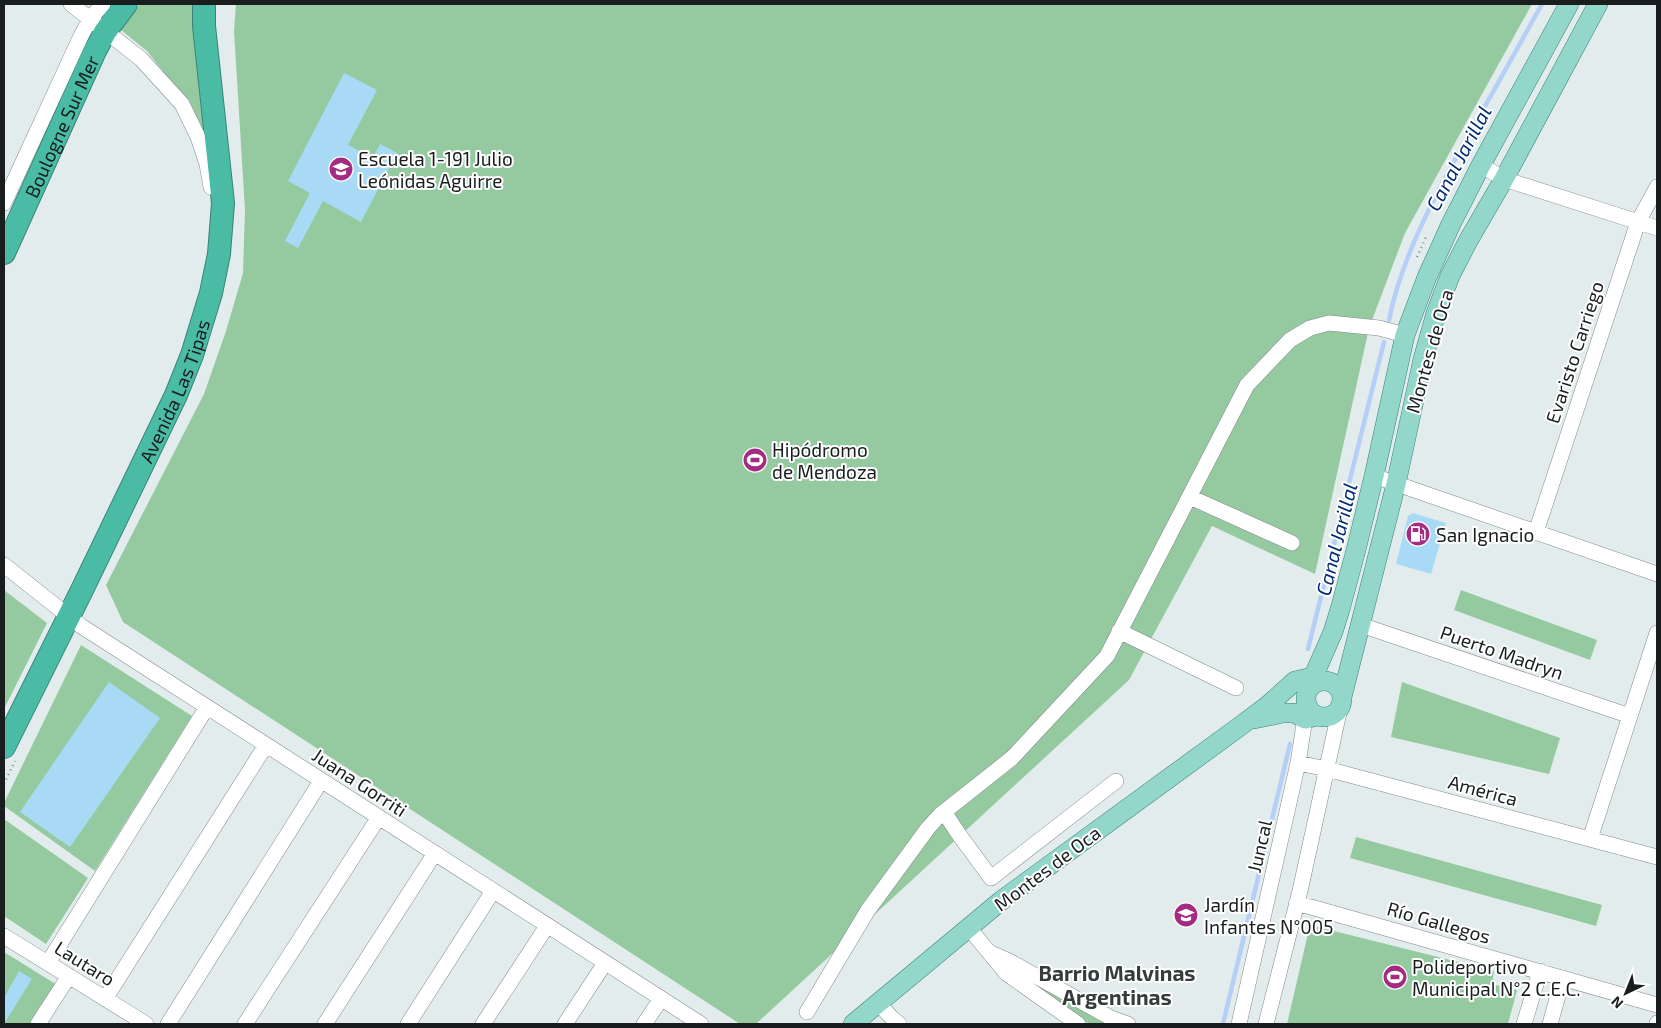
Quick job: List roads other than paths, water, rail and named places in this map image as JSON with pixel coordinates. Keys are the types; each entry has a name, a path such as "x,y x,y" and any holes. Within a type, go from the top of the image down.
{"highway":[{"name":"Boulogne Sur Mer","path":"4,253 94,53 98,26 126,4"},
{"name":"Avenida Las Tipas","path":"4,747 176,395 200,332 211,293 220,254 223,203 204,26 204,4"}],"main road":[{"name":"Montes de Oca","path":"1248,720 1283,712 1294,713 1312,698 1356,550 1405,335 1427,277 1451,224 1569,4"},
{"name":"Montes de Oca","path":"1341,702 1396,484 1423,359 1436,313 1450,276 1468,241 1504,179 1598,4"},
{"name":"Montes de Oca","path":"853,1024 1002,900 1248,720 1295,681 1312,698"},
{"path":"1334,683 1339,688 1341,702 1334,714 1328,717 1312,698 1334,683"}],"street":[{"path":"71,4 141,59 182,104 198,137 207,164 220,254"},
{"name":"Boulogne Sur Mer","path":"4,203 77,44 98,26 103,4"},
{"path":"1481,165 1504,179 1657,228"},
{"name":"Evaristo Carriego","path":"1536,532 1638,222 1657,187"},
{"path":"807,1012 868,910 928,828 944,812 1012,758 1106,656 1247,385 1290,340 1310,328 1329,323 1379,328 1405,335"},
{"path":"1374,476 1657,574"},
{"path":"1190,497 1292,543"},
{"name":"Juana Gorriti","path":"4,565 68,618 701,1024"},
{"name":"Puerto Madryn","path":"1361,625 1630,716"},
{"path":"1119,631 1236,688"},
{"path":"1590,839 1630,716 1651,671 1657,634"},
{"name":"Juncal","path":"1239,1024 1312,698"},
{"path":"1266,1024 1296,904 1341,702"},
{"path":"48,963 207,707"},
{"path":"105,999 266,745"},
{"name":"América","path":"1298,763 1327,769 1657,857"},
{"path":"168,1024 321,781"},
{"path":"944,812 991,878 1116,781"},
{"path":"245,1024 379,818"},
{"path":"326,1024 435,853"},
{"path":"408,1024 493,891"},
{"name":"Río Gallegos","path":"1296,904 1657,1005"},
{"path":"483,1024 547,926"},
{"path":"969,928 1006,973 1078,1024"},
{"name":"Lautaro","path":"4,936 105,999 127,1019 146,1024"},
{"path":"989,952 1009,961 1111,1018 1128,1024"},
{"path":"565,1024 605,963"},
{"path":"1524,1024 1540,971"},
{"path":"38,1024 69,976"},
{"path":"1550,1024 1563,978"},
{"path":"644,1024 661,998"},
{"path":"878,1003 899,1024"}],"waterway":[{"name":"Canal Jarillal","path":"1389,320 1402,272 1433,201 1542,4"},
{"name":"Canal Jarillal","path":"1308,649 1384,342"},
{"name":"Canal Jarillal","path":"1223,1024 1290,744"}],"place":[{"name":"Escuela 1-191 Julio Leónidas Aguirre","path":"341,169"},
{"name":"Hipódromo de Mendoza","path":"755,460"},
{"name":"San Ignacio","path":"1418,534"},
{"name":"Jardín Infantes N°005","path":"1186,915"},
{"name":"Polideportivo Municipal N°2 C.E.C.","path":"1395,977"}],"district":[{"name":"Barrio Malvinas Argentinas","path":"1117,984"}]}
